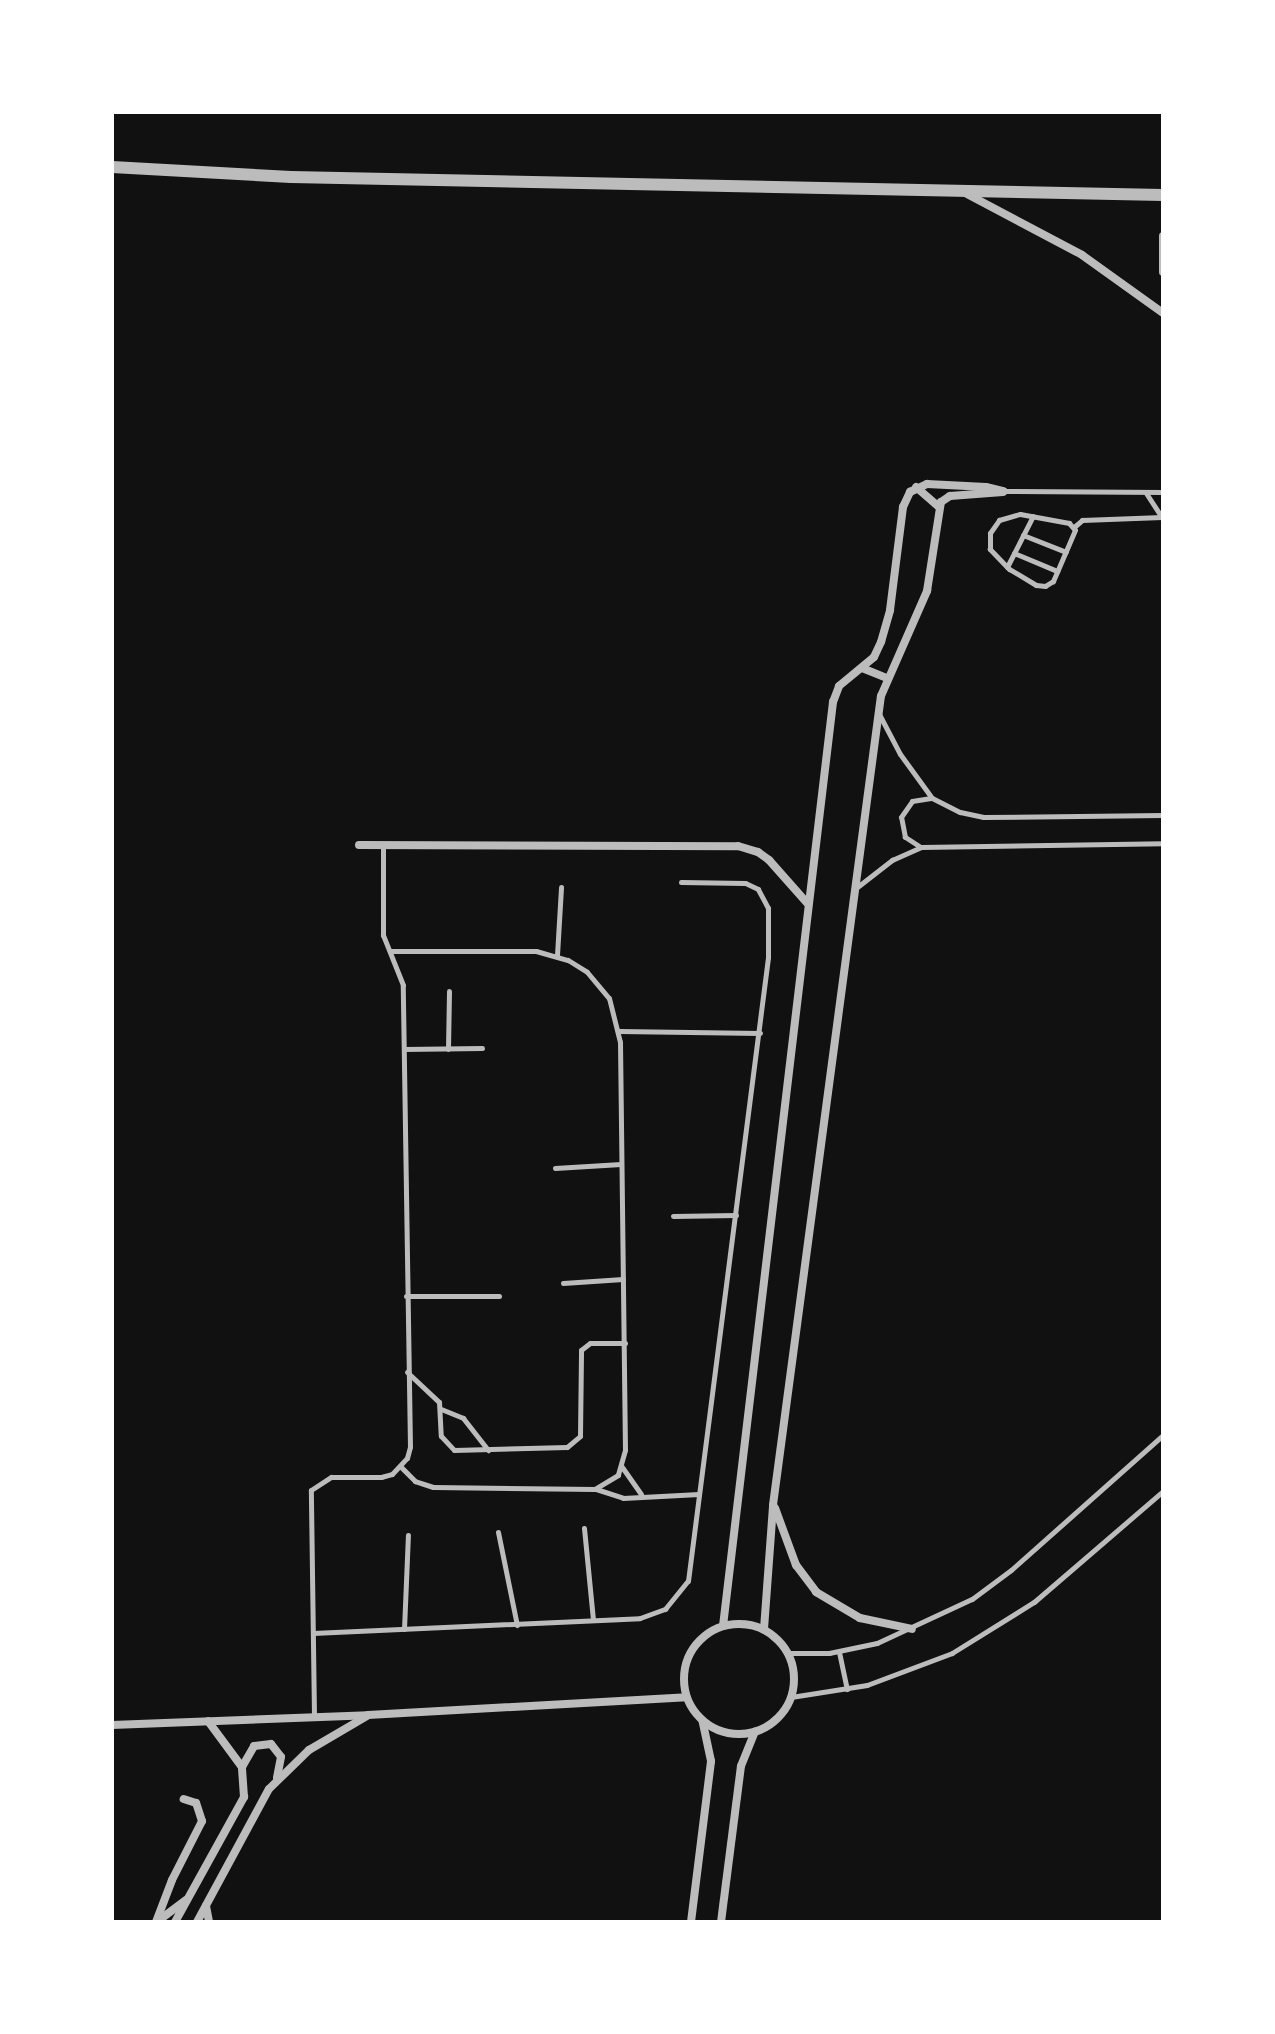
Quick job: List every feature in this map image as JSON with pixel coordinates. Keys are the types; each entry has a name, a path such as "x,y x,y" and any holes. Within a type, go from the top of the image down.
{"street":[{"path":"112,167 291,177 1163,195"},
{"path":"962,192 1082,255 1163,313"},
{"path":"1163,236 1163,272"},
{"path":"723,1626 833,702 839,686 874,657 887,627 903,507 916,487 927,484 1004,491"},
{"path":"916,487 938,506"},
{"path":"764,1629 773,1505 878,712 887,678 927,591 935,553 938,506 950,496 1004,491"},
{"path":"862,668 887,678"},
{"path":"359,845 738,846 758,852 769,860 807,903"},
{"path":"773,1505 796,1565 816,1592 860,1618 912,1629"},
{"path":"691,1922 711,1761 703,1721 686,1697 684,1675 689,1655 709,1632 723,1626 748,1624 764,1629 788,1653 794,1675 791,1697 773,1722 755,1732 728,1733 703,1721"},
{"path":"112,1725 368,1715 686,1697"},
{"path":"197,1922 255,1809 277,1779 309,1750 368,1715"},
{"path":"175,1922 240,1807 245,1787 242,1767 208,1721"},
{"path":"721,1922 741,1766 755,1732"},
{"path":"242,1767 254,1746 271,1744 281,1757 277,1779"},
{"path":"157,1922 172,1880 202,1821 196,1803 184,1799"},
{"path":"157,1922 186,1900"},
{"path":"206,1906 209,1922"}],"lane":[{"path":"1004,491 1163,492"},
{"path":"1145,492 1162,518"},
{"path":"1074,527 1013,514 993,526 990,549 1007,567 1040,587 1053,581 1074,527 1082,520 1162,518"},
{"path":"1007,567 1033,516"},
{"path":"1023,535 1066,552"},
{"path":"1014,553 1057,571"},
{"path":"878,712 900,754 932,798 960,812 983,817 1163,815"},
{"path":"921,847 905,837 901,817 912,801 932,798"},
{"path":"855,888 892,860 921,847 953,849 1163,843"},
{"path":"314,1717 311,1490 331,1477 381,1477 401,1467 410,1447 401,975 383,935 383,845"},
{"path":"313,1633 649,1616 675,1601 688,1581 760,1033 768,957 768,908 763,894 745,883 681,882"},
{"path":"557,955 561,887"},
{"path":"389,951 536,951 557,955 595,980 609,998 619,1031 625,1343 622,1467 612,1482 595,1489"},
{"path":"448,1049 449,991"},
{"path":"619,1031 760,1033"},
{"path":"404,1049 482,1048"},
{"path":"555,1168 621,1164"},
{"path":"673,1216 736,1215"},
{"path":"563,1283 623,1279"},
{"path":"406,1296 499,1296"},
{"path":"407,1372 435,1397 441,1409 441,1436 449,1447 460,1452 567,1447 576,1443 581,1432 581,1350 590,1343 625,1343"},
{"path":"441,1409 469,1423 488,1451"},
{"path":"788,1653 839,1652 912,1629 953,1610 992,1585 1163,1435"},
{"path":"401,1467 415,1481 433,1487 595,1489 623,1498 699,1494"},
{"path":"622,1467 642,1495"},
{"path":"791,1697 847,1689 924,1666 996,1629 1070,1572 1163,1491"},
{"path":"584,1528 593,1620"},
{"path":"498,1532 517,1625"},
{"path":"404,1629 408,1535"},
{"path":"839,1652 847,1689"}]}
